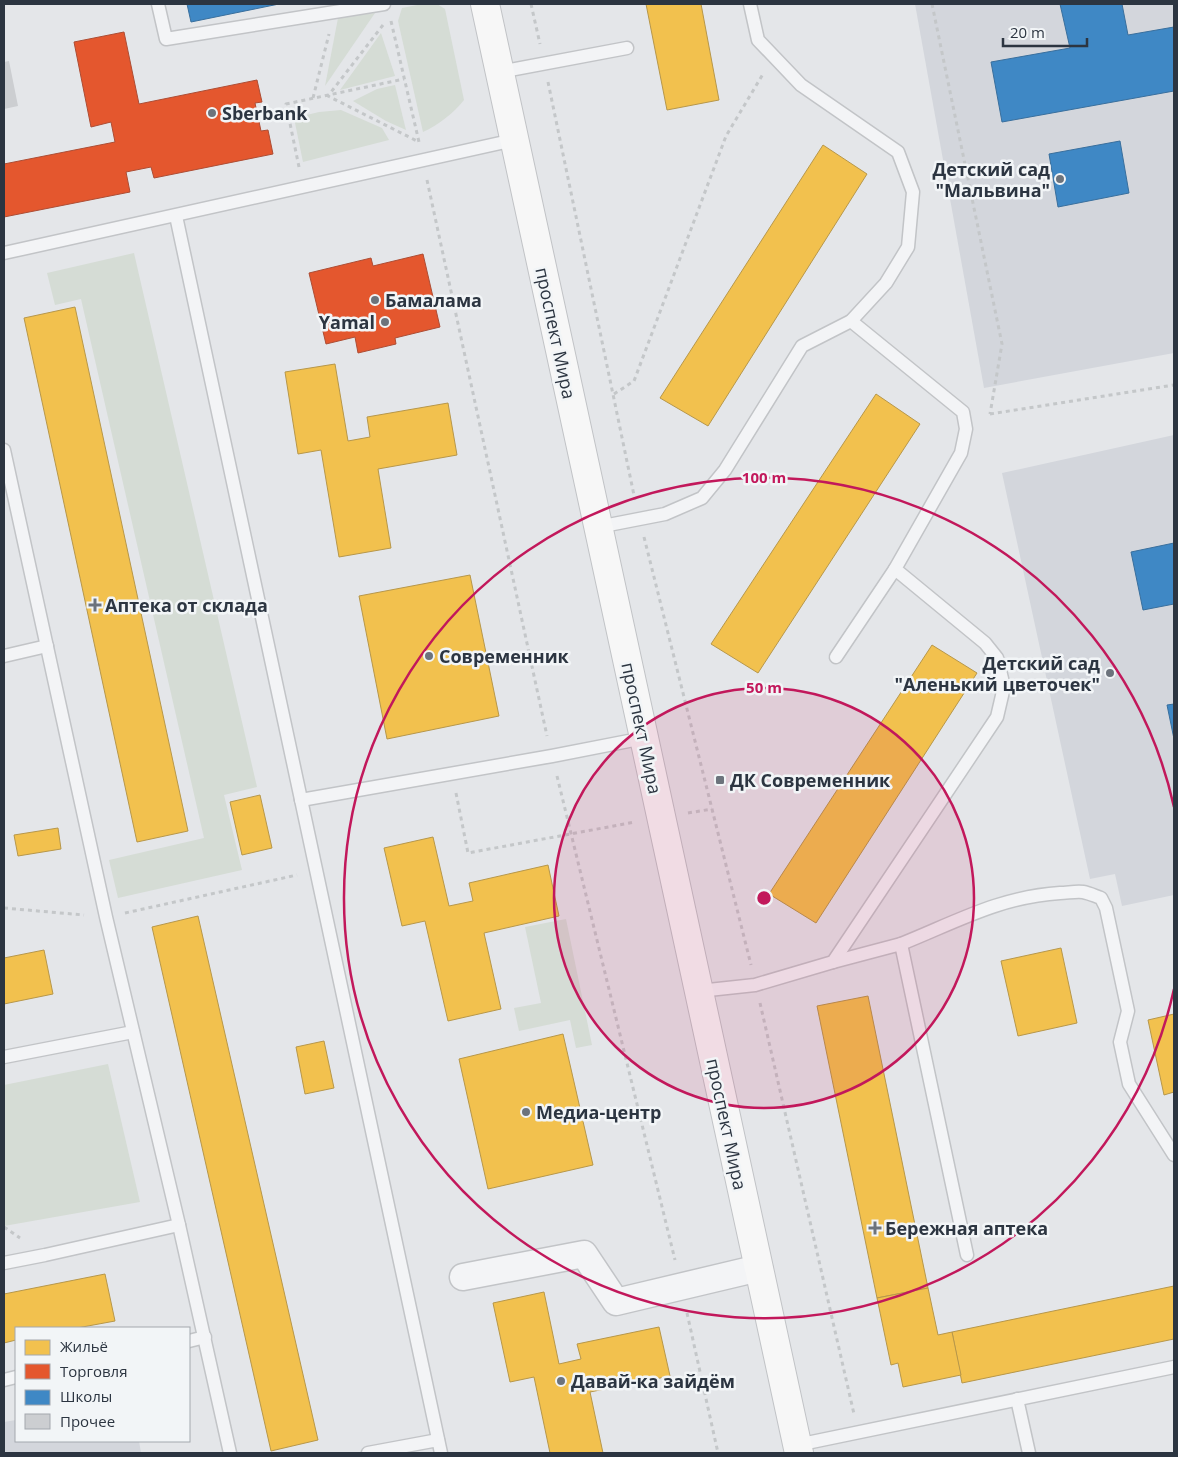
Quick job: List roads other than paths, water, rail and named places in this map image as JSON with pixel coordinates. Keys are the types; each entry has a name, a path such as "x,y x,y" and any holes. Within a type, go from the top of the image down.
{"main road":[{"name":"проспект Мира","path":"485,4 798,1449"}],"street":[{"path":"463,1277 584,1254 616,1302 759,1268"}],"lane":[{"path":"158,4 166,39 384,4"},
{"path":"598,527 664,514 702,498 725,470 802,346 851,321 886,283 908,247 913,192 898,152 801,85 758,40 750,4"},
{"path":"500,72 627,48"},
{"path":"4,253 514,140"},
{"path":"176,216 441,1453"},
{"path":"836,657 895,569 961,454 966,429 963,412 851,321"},
{"path":"4,450 106,917 179,1225 230,1453"},
{"path":"833,962 997,717 1004,687 997,658 985,643 895,569"},
{"path":"4,656 47,646"},
{"path":"301,800 644,738"},
{"path":"699,992 755,985 901,944 946,926 976,911 1004,902 1030,896 1082,892 1101,898 1106,908 1128,1011 1120,1042 1129,1084 1174,1155"},
{"path":"901,944 967,1254"},
{"path":"4,1057 133,1032"},
{"path":"4,1263 45,1256 179,1225"},
{"path":"190,1341 205,1338"},
{"path":"798,1449 859,1432 1174,1367"},
{"path":"1017,1399 1029,1453"},
{"path":"368,1453 438,1440"}],"place":[{"name":"Sberbank","path":"212,113"},
{"name":"Детский сад \"Мальвина\"","path":"1060,179"},
{"name":"Бамалама","path":"375,300"},
{"name":"Yamal","path":"385,322"},
{"name":"Аптека от склада","path":"95,605"},
{"name":"Современник","path":"429,656"},
{"name":"Детский сад \"Аленький цветочек\"","path":"1110,673"},
{"name":"ДК Современник","path":"720,780"},
{"name":"Медиа-центр","path":"526,1112"},
{"name":"Бережная аптека","path":"875,1228"},
{"name":"Давай-ка зайдём","path":"561,1381"}]}
